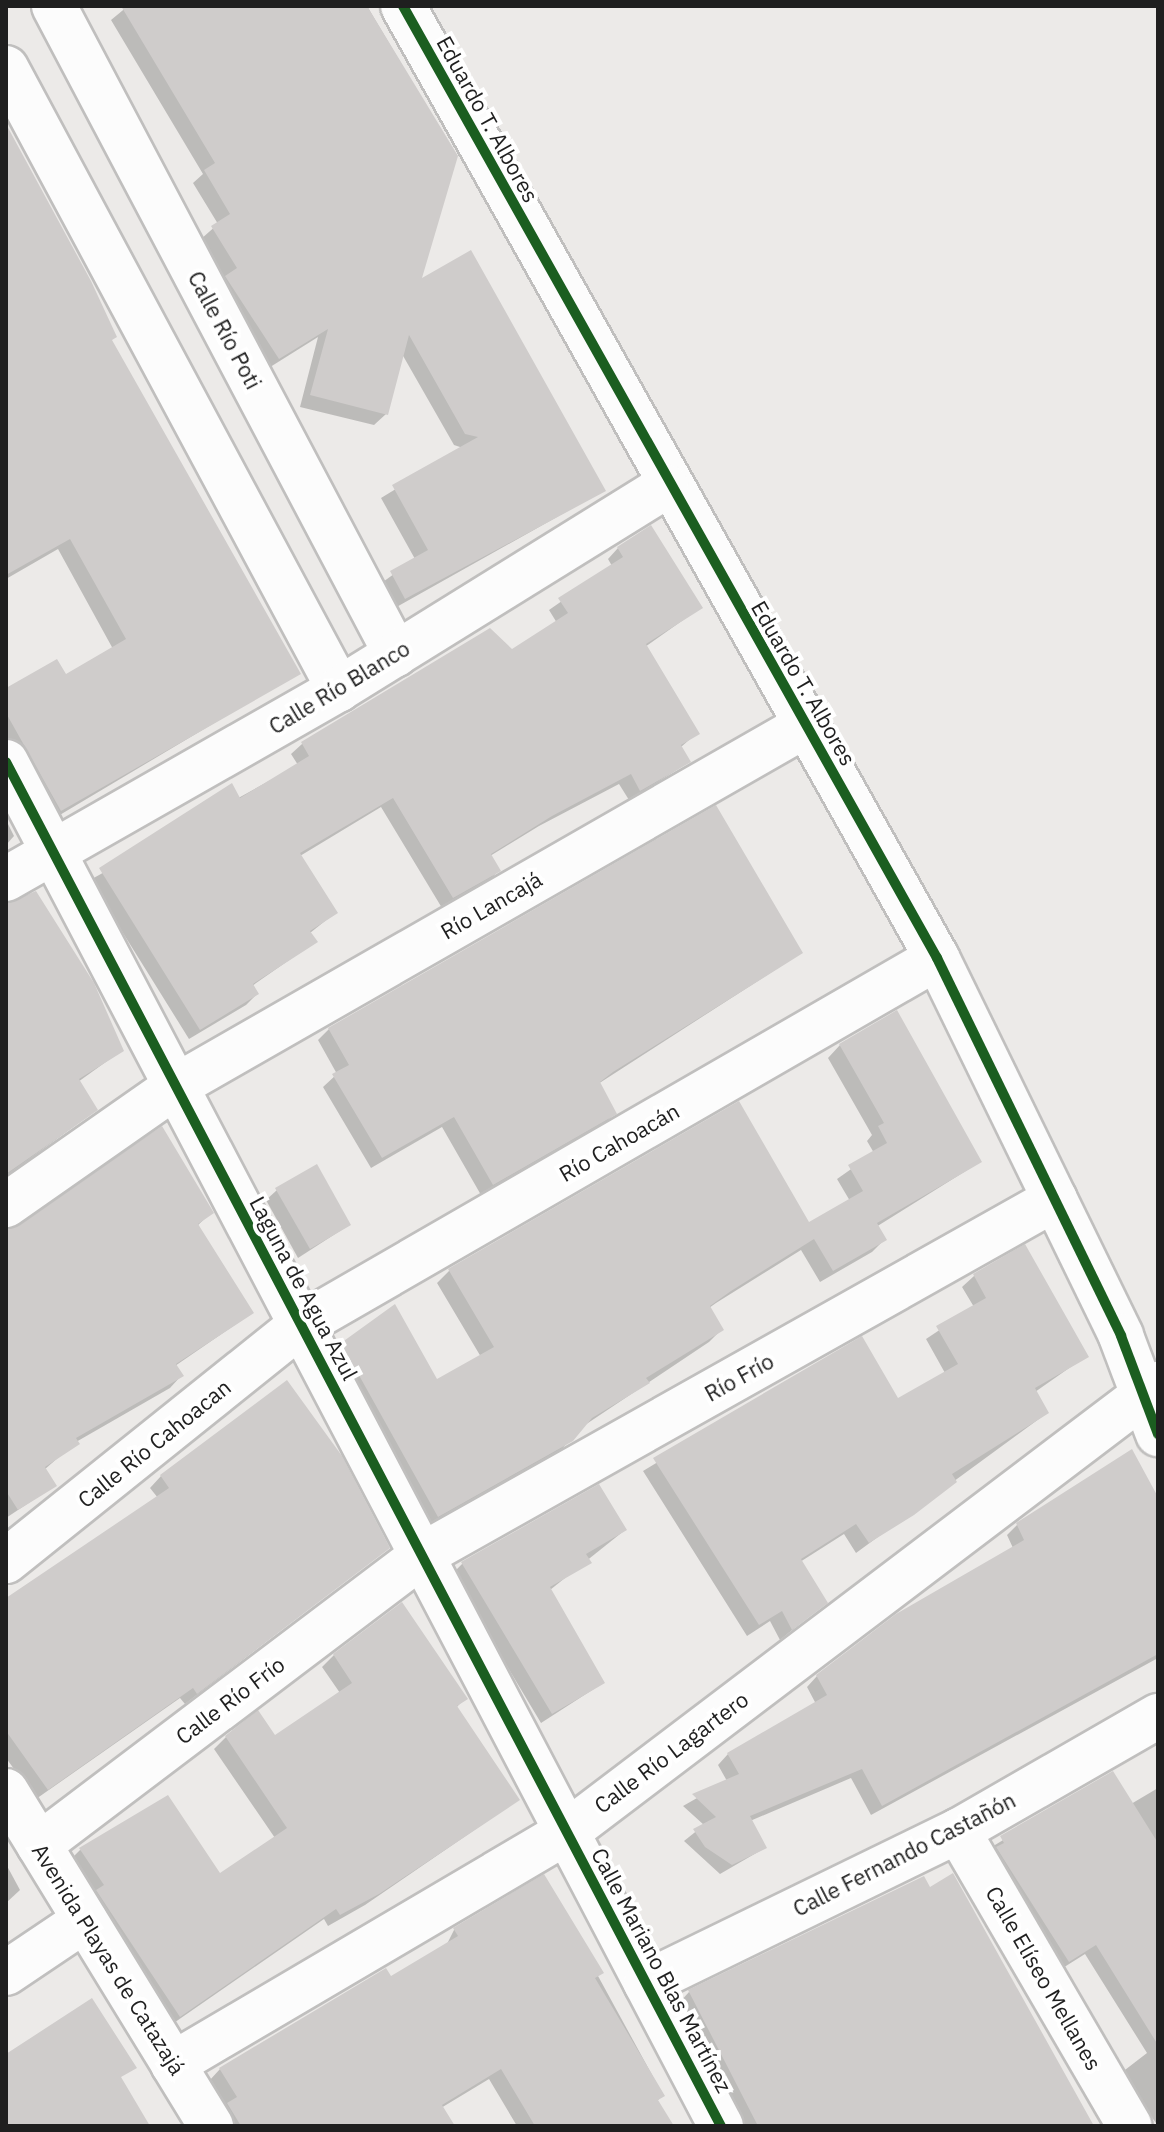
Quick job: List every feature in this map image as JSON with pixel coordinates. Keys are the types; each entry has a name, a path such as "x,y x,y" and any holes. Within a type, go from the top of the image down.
{"street":[{"name":"Calle Río Poti","path":"54,6 396,654"},
{"name":"Eduardo T. Albores","path":"403,6 666,486 806,725 937,958 1152,1405"},
{"path":"6,68 339,689"},
{"name":"Calle Río Blanco","path":"6,879 52,849 339,689 666,486"},
{"name":"Río Lancajá","path":"6,1205 176,1086 806,725"},
{"name":"Laguna de Agua Azul","path":"6,762 567,1832"},
{"name":"Río Cahoacán","path":"301,1325 937,958"},
{"name":"Río Frío","path":"422,1555 1055,1199"},
{"name":"Calle Río Cahoacan","path":"6,1561 301,1325"},
{"name":"Calle Río Lagartero","path":"173,2064 567,1832 1152,1405"},
{"name":"Calle Río Frío","path":"39,1845 422,1555"},
{"name":"Calle Fernando Castañón","path":"646,1983 958,1831 1158,1716"},
{"name":"Avenida Playas de Catazajá","path":"6,1791 211,2126"},
{"name":"Calle Elíseo Mellanes","path":"958,1831 1130,2126"},
{"name":"Calle Mariano Blas Martínez","path":"567,1832 721,2126"},
{"path":"6,1973 85,1920"}],"building":[{"path":"121,6 367,6 458,156 422,278 471,250 606,491 405,599 390,571 428,550 392,485 478,437 465,434 409,335 388,415 310,395 328,329 279,359 225,276 237,268 211,226 230,214 204,170 215,163"},
{"path":"6,124 91,281 117,337 112,340 301,674 61,811 6,713 6,688 57,659 66,674 126,639 70,539 6,575"},
{"path":"651,525 703,608 646,644 700,734 681,745 691,762 640,791 631,774 552,816 491,854 501,871 453,898 393,798 300,853 338,913 310,931 318,942 253,984 259,994 200,1030 99,868 232,783 240,798 309,756 301,742 490,628 512,649 568,613 558,598 623,557 617,547"},
{"path":"716,805 803,953 613,1072 600,1082 617,1114 493,1185 454,1117 382,1158 332,1074 349,1065 328,1028"},
{"path":"36,891 94,983 124,1051 79,1079 98,1110 6,1174 6,904"},
{"path":"897,1010 982,1162 877,1223 887,1240 833,1271 814,1239 731,1291 710,1306 724,1330 646,1378 650,1383 592,1418 573,1441 438,1517 341,1343 395,1304 437,1379 494,1347 448,1269 739,1101 809,1222 863,1191 848,1165 887,1143 878,1126 884,1123 839,1044"},
{"path":"162,1126 214,1213 198,1224 254,1313 176,1364 184,1376 76,1438 80,1444 45,1467 57,1486 18,1510 6,1491 6,1230"},
{"path":"317,1164 351,1225 310,1249 275,1188"},
{"path":"1025,1244 1089,1357 1035,1388 1049,1413 952,1474 957,1482 914,1515 869,1543 856,1524 801,1559 828,1603 792,1630 782,1611 759,1625 653,1458 862,1336 898,1398 958,1364 936,1326 986,1298 973,1274"},
{"path":"287,1380 342,1456 390,1548 197,1694 193,1688 48,1790 6,1731 6,1598 169,1488 160,1475"},
{"path":"1132,1449 1158,1497 1158,1654 882,1806 862,1769 750,1816 767,1848 732,1865 705,1847 693,1829 716,1817 692,1794 739,1774 727,1753 827,1695 816,1675 896,1614 1024,1540 1016,1523"},
{"path":"599,1484 627,1530 586,1554 592,1563 550,1587 605,1683 552,1714 461,1562"},
{"path":"402,1602 468,1699 457,1706 520,1800 379,1894 340,1915 336,1909 180,2017 96,1890 104,1885 79,1848 168,1795 220,1873 287,1828 225,1736 258,1710 275,1735 352,1683 333,1654"},
{"path":"1113,1771 1158,1843 1158,2045 1096,1945 1069,1962 996,1847 1004,1843 1000,1836"},
{"path":"953,1873 1094,2126 758,2126 688,1990 924,1876 930,1887"},
{"path":"544,1874 604,1973 595,1978 665,2096 658,2100 674,2126 535,2126 501,2069 442,2105 455,2126 241,2126 227,2103 237,2097 219,2068 386,1968 391,1976 458,1936 453,1928"},
{"path":"92,1998 137,2068 121,2077 150,2126 6,2126 6,2054"}],"cycle path":[{"path":"403,6 937,958 1121,1336 1158,1434"},
{"path":"6,762 721,2126"}]}
